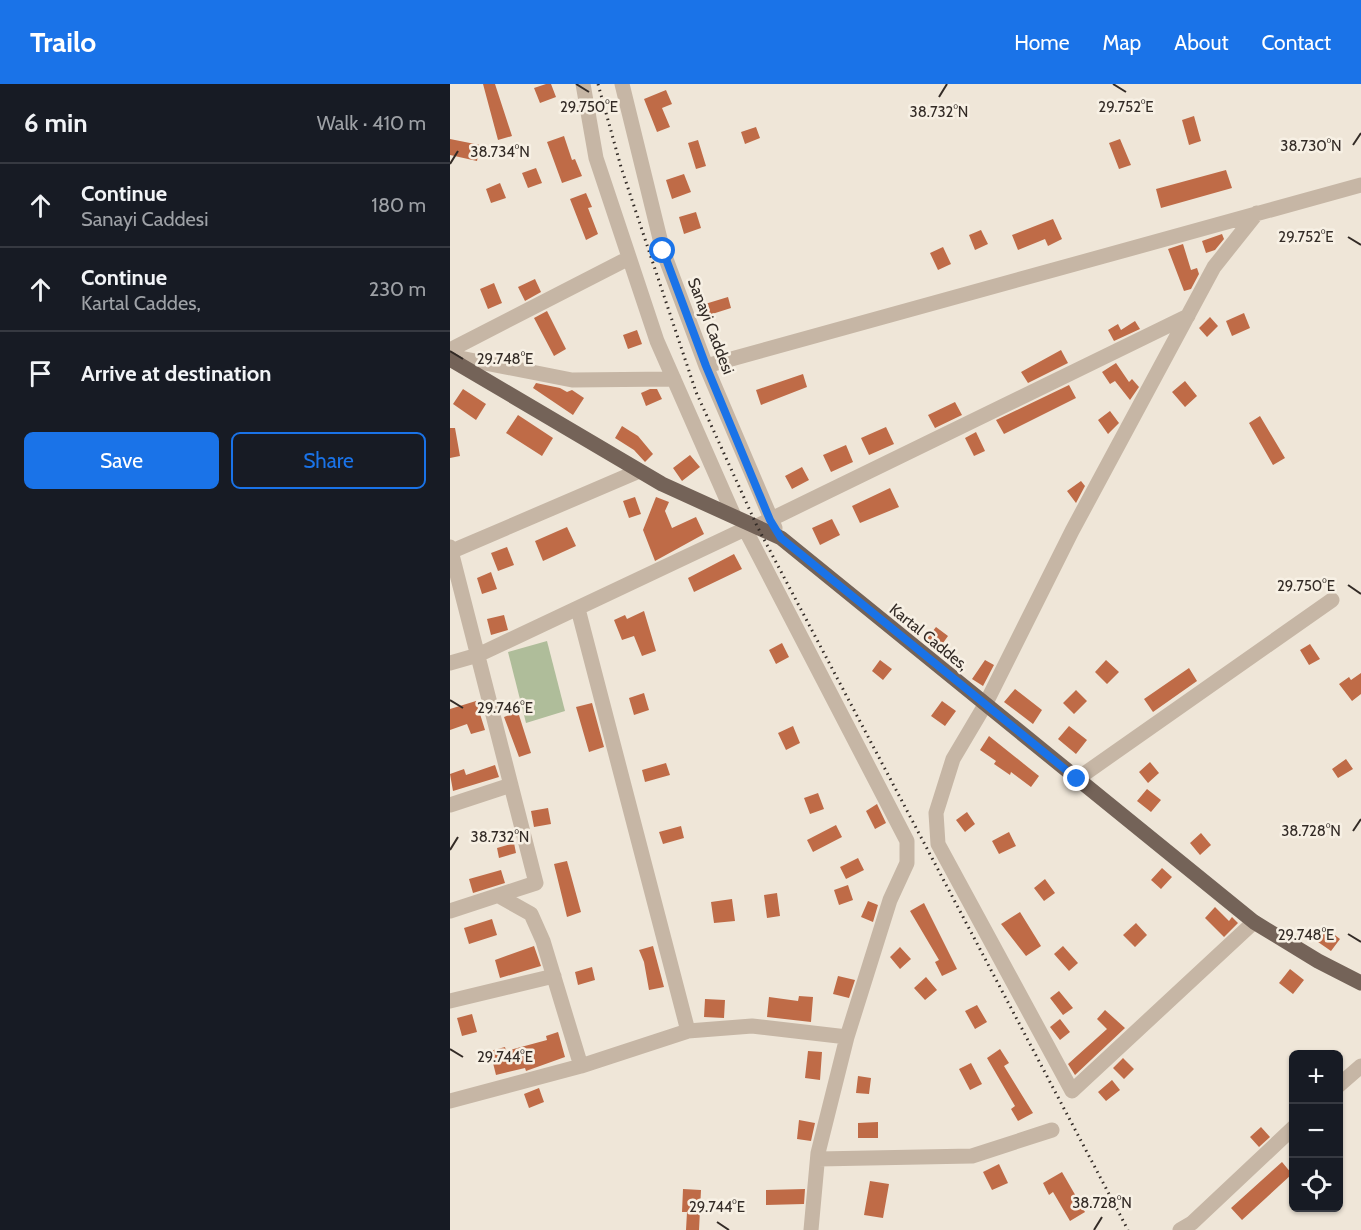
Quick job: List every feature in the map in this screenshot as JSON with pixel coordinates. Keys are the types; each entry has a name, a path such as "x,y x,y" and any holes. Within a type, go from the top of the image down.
{"main road":[{"name":"Kartal Caddes,","path":"450,357 662,484 757,525 781,538 1254,922 1318,961 1361,983"}],"street":[{"path":"583,84 596,158 657,341 734,516"},
{"name":"Sanayi Caddesi","path":"622,84 663,251 706,366 757,525 907,841 907,863 890,900 848,1037 818,1159 811,1230"},
{"path":"706,366 1361,185"},
{"path":"1254,922 1072,1091 938,844 936,813 953,759 985,705 1072,531 1214,267 1257,213"},
{"path":"450,350 629,258"},
{"path":"450,663 478,655 757,525 1188,316"},
{"path":"450,357 572,380 674,379"},
{"path":"450,911 536,883 450,550 639,471"},
{"path":"1077,779 1332,600"},
{"path":"578,609 688,1031"},
{"path":"450,805 511,785"},
{"path":"499,896 531,914 554,976 581,1066"},
{"path":"450,1001 554,976"},
{"path":"450,1101 581,1066 688,1031 752,1026 848,1037"},
{"path":"1343,1082 1361,1066"},
{"path":"818,1159 972,1156 1052,1130"},
{"path":"1180,1230 1192,1222 1289,1131"}],"green space":[{"path":"547,641 565,711 526,723 508,652"}],"building":[{"path":"483,84 495,84 512,136 498,140"},
{"path":"551,84 556,97 540,103 534,88"},
{"path":"666,90 672,104 662,108 670,127 657,132 644,99"},
{"path":"1194,116 1201,141 1189,145 1182,120"},
{"path":"756,127 760,138 745,144 741,132"},
{"path":"564,136 572,160 575,159 582,176 562,183 547,142"},
{"path":"450,139 480,145 477,161 450,155"},
{"path":"1120,139 1131,165 1119,169 1109,143"},
{"path":"698,140 706,166 696,169 688,143"},
{"path":"536,168 542,183 528,188 522,173"},
{"path":"1226,170 1232,188 1161,208 1156,189"},
{"path":"684,174 691,192 672,199 666,180"},
{"path":"500,183 506,198 491,203 486,189"},
{"path":"586,193 592,207 588,208 598,234 586,240 570,199"},
{"path":"696,212 701,228 684,234 679,217"},
{"path":"1053,219 1062,239 1048,246 1045,239 1018,250 1012,235"},
{"path":"981,230 988,244 975,250 969,235"},
{"path":"1222,234 1224,239 1215,250 1206,253 1202,241"},
{"path":"1183,244 1191,270 1197,268 1199,274 1191,289 1184,291 1168,249"},
{"path":"943,247 951,264 938,270 930,253"},
{"path":"535,279 541,292 525,301 518,287"},
{"path":"494,283 502,303 488,309 480,289"},
{"path":"728,297 731,308 709,315 705,304"},
{"path":"547,311 566,349 554,356 534,318"},
{"path":"1244,313 1250,328 1232,336 1226,321"},
{"path":"1210,317 1218,326 1207,337 1199,328"},
{"path":"1135,321 1140,329 1114,341 1108,330 1118,324 1121,330"},
{"path":"637,330 642,344 628,349 623,335"},
{"path":"1061,350 1068,363 1028,383 1021,372"},
{"path":"1116,363 1129,382 1132,379 1139,387 1130,400 1115,381 1110,384 1102,372"},
{"path":"803,374 807,387 761,405 756,390"},
{"path":"1185,381 1197,396 1185,407 1172,392"},
{"path":"536,383 560,388 567,392 572,390 584,398 573,415 533,388"},
{"path":"1069,385 1076,398 1004,434 996,420"},
{"path":"463,389 486,404 476,420 453,404"},
{"path":"657,389 662,399 646,406 641,393"},
{"path":"955,402 962,415 935,428 928,415"},
{"path":"1110,411 1119,423 1108,434 1098,420"},
{"path":"518,415 553,438 542,456 506,433"},
{"path":"1260,416 1285,458 1273,465 1249,423"},
{"path":"622,426 638,436 653,454 645,462 634,450 615,438"},
{"path":"886,427 894,444 869,455 861,438"},
{"path":"450,428 455,428 460,456 450,458"},
{"path":"976,432 985,451 974,456 965,438"},
{"path":"846,445 853,462 831,472 823,455"},
{"path":"690,455 700,467 682,481 673,468"},
{"path":"802,467 809,480 792,489 785,476"},
{"path":"1081,481 1085,486 1076,503 1067,491"},
{"path":"890,488 899,507 860,523 852,506"},
{"path":"635,497 641,514 629,518 623,501"},
{"path":"656,497 669,502 665,511 672,528 696,517 704,534 655,561 643,530"},
{"path":"832,519 840,535 820,545 812,528"},
{"path":"567,527 576,546 543,561 535,541"},
{"path":"507,547 514,565 498,571 491,553"},
{"path":"734,554 742,569 694,592 688,578"},
{"path":"491,572 497,589 482,594 477,578"},
{"path":"644,611 656,651 642,656 634,636 622,640 614,620 625,615 627,619"},
{"path":"504,615 508,630 491,635 487,619"},
{"path":"936,627 948,636 938,650 925,641"},
{"path":"782,643 789,657 776,664 769,650"},
{"path":"1310,644 1320,659 1309,665 1300,650"},
{"path":"880,660 892,669 883,680 872,671"},
{"path":"985,660 994,665 983,686 972,679"},
{"path":"1106,660 1119,672 1107,684 1095,672"},
{"path":"1189,668 1197,681 1153,712 1144,699"},
{"path":"1361,673 1361,694 1352,701 1339,684"},
{"path":"1015,689 1042,710 1033,724 1004,702"},
{"path":"1076,690 1087,701 1074,714 1063,703"},
{"path":"644,693 649,710 634,715 629,698"},
{"path":"476,701 485,730 471,734 467,724 450,730 450,709"},
{"path":"942,701 956,711 945,726 931,716"},
{"path":"592,703 604,747 589,752 576,707"},
{"path":"518,712 531,753 519,757 504,717"},
{"path":"793,726 800,743 786,750 778,733"},
{"path":"1069,726 1087,740 1076,754 1058,739"},
{"path":"989,736 1039,776 1031,787 1011,772 1010,775 994,764 996,761 980,750"},
{"path":"1346,759 1353,769 1338,778 1332,769"},
{"path":"1150,762 1159,773 1148,783 1139,772"},
{"path":"666,763 670,775 645,782 642,770"},
{"path":"495,765 499,777 453,791 450,774 464,769 466,775"},
{"path":"1147,789 1161,800 1151,812 1137,801"},
{"path":"818,793 824,809 810,814 804,798"},
{"path":"877,804 886,823 875,829 866,811"},
{"path":"548,808 551,824 534,827 531,811"},
{"path":"967,812 975,824 965,832 956,820"},
{"path":"836,825 842,837 813,852 807,840"},
{"path":"681,826 684,838 663,844 659,832"},
{"path":"1009,832 1016,846 999,854 992,841"},
{"path":"1201,833 1211,845 1200,855 1190,843"},
{"path":"514,843 516,853 499,858 497,848"},
{"path":"858,858 864,870 846,879 840,867"},
{"path":"567,861 581,912 567,917 554,864"},
{"path":"1162,868 1172,877 1161,889 1151,880"},
{"path":"501,870 505,883 473,893 469,879"},
{"path":"1045,879 1055,893 1044,901 1034,888"},
{"path":"848,885 853,900 839,905 834,890"},
{"path":"777,893 780,916 767,918 764,895"},
{"path":"732,899 735,921 714,923 711,902"},
{"path":"868,901 878,905 873,922 861,917"},
{"path":"924,903 957,969 942,976 935,962 939,960 910,911"},
{"path":"1215,907 1229,921 1232,917 1238,923 1224,937 1205,918"},
{"path":"1020,912 1041,946 1026,956 1001,924"},
{"path":"492,919 497,935 469,944 464,928"},
{"path":"1136,923 1147,935 1135,947 1123,935"},
{"path":"1327,929 1340,939 1331,951 1318,942"},
{"path":"534,946 541,966 500,978 495,960"},
{"path":"653,946 664,987 649,990 644,962 639,950"},
{"path":"1063,946 1078,963 1069,971 1054,954"},
{"path":"900,947 911,959 900,969 890,957"},
{"path":"592,967 595,980 578,985 575,972"},
{"path":"1290,969 1304,980 1293,994 1279,983"},
{"path":"838,976 855,980 849,998 833,994"},
{"path":"926,977 937,990 925,1000 914,988"},
{"path":"1059,991 1073,1008 1063,1015 1050,998"},
{"path":"799,996 813,997 811,1022 767,1017 769,997 798,1001"},
{"path":"705,999 725,1000 724,1018 704,1017"},
{"path":"977,1005 987,1022 975,1029 965,1011"},
{"path":"1105,1010 1125,1028 1075,1075 1068,1064 1107,1029 1097,1019"},
{"path":"472,1014 477,1032 462,1036 457,1018"},
{"path":"1060,1019 1070,1032 1060,1040 1050,1027"},
{"path":"558,1032 565,1057 526,1071 525,1068 496,1075 490,1051 505,1047 506,1051 547,1040 546,1036"},
{"path":"1000,1049 1009,1063 1004,1066 1033,1113 1018,1121 1011,1109 1015,1106 987,1058"},
{"path":"808,1051 822,1052 820,1080 805,1078"},
{"path":"1123,1058 1134,1069 1124,1079 1113,1068"},
{"path":"971,1063 982,1084 970,1090 959,1069"},
{"path":"858,1076 871,1078 869,1094 856,1093"},
{"path":"1112,1080 1120,1090 1106,1101 1098,1092"},
{"path":"539,1088 544,1102 529,1108 524,1094"},
{"path":"799,1120 815,1123 811,1141 797,1139"},
{"path":"878,1122 878,1138 858,1138 858,1123"},
{"path":"1261,1127 1270,1137 1259,1147 1250,1137"},
{"path":"1282,1162 1289,1170 1289,1177 1242,1220 1231,1208"},
{"path":"999,1164 1008,1183 992,1190 983,1172"},
{"path":"1062,1172 1085,1212 1070,1221 1053,1192 1049,1195 1043,1183"},
{"path":"870,1181 889,1184 883,1218 864,1215"},
{"path":"683,1189 701,1190 699,1230 686,1230 687,1212 682,1212"},
{"path":"805,1189 804,1204 766,1205 766,1190"}],"railway":[{"path":"598,84 621,167 696,392 757,526 1128,1230"}],"route":[{"path":"663,251 706,366 770,520 781,538 821,573 1077,779"}]}
